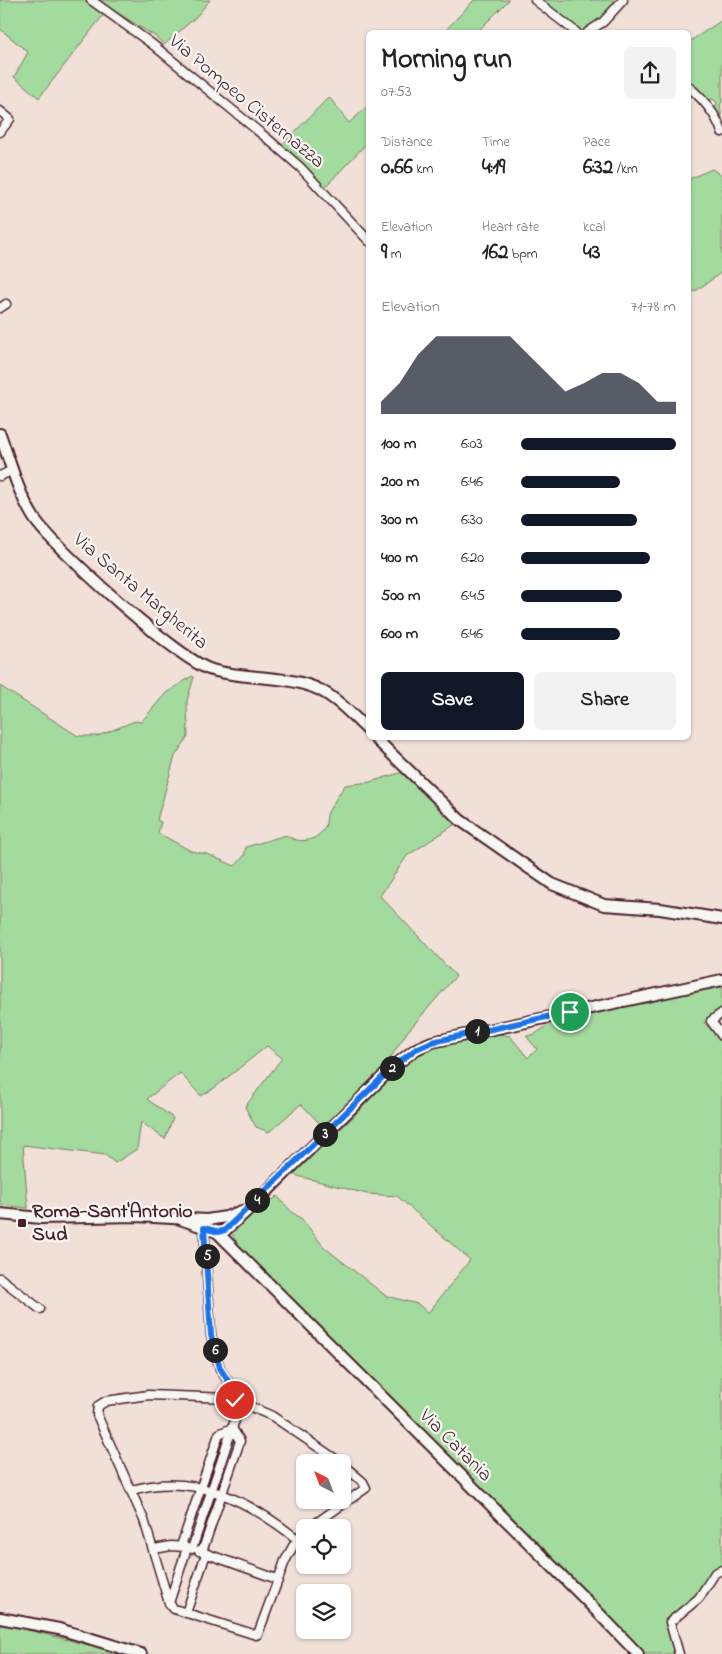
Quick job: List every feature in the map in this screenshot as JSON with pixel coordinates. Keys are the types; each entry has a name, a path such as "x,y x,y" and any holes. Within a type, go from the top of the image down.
{"street":[{"name":"Via Pompeo Cisternazza","path":"91,0 152,44 269,140 300,167 366,238"},
{"path":"534,0 573,30"},
{"path":"591,30 603,22 623,0"},
{"path":"691,89 714,115 722,132"},
{"path":"0,110 10,119 0,132"},
{"name":"Via Santa Margherita","path":"0,434 28,509 48,536 187,658 213,670 309,686 332,698 366,728"},
{"path":"0,476 13,470"},
{"path":"377,740 460,820 552,884 604,905 660,909 722,919"},
{"path":"180,1219 204,1228 221,1226 261,1196 394,1066 416,1049 432,1042 722,980"},
{"path":"701,985 722,984"},
{"path":"722,1013 711,1021 722,1036"},
{"path":"0,1214 41,1218 136,1216 180,1219 221,1226"},
{"name":"Via Catania","path":"221,1226 247,1264 576,1590 638,1654"},
{"path":"169,1602 187,1548 211,1490 232,1428 238,1401 235,1392 220,1368 211,1335 204,1228"},
{"path":"0,1278 40,1309"},
{"path":"296,1541 277,1579 260,1632 256,1635 174,1609 169,1602 154,1549 132,1490 97,1415 101,1403 148,1395 230,1398 272,1416 328,1454"},
{"path":"187,1548 201,1488 219,1434 232,1428"},
{"path":"186,1612 222,1493 240,1441 232,1428"},
{"path":"351,1472 363,1482 366,1488 351,1499"},
{"path":"132,1490 166,1484 201,1488 222,1493 255,1508 296,1538"},
{"path":"322,1519 336,1509"},
{"path":"154,1549 187,1548 277,1579"},
{"path":"679,1654 670,1622 699,1598 715,1574 722,1570"},
{"path":"0,1618 59,1629 141,1654"}],"green space":[{"path":"0,0 84,0 104,14 39,98 14,77 28,52 0,29"},
{"path":"97,0 210,0 196,17 164,45 156,37"},
{"path":"474,0 509,0 479,30 446,30"},
{"path":"542,0 619,0 603,19 581,30"},
{"path":"722,20 722,102 720,105 722,119 715,108 717,103 713,99 708,100 691,83 691,41"},
{"path":"329,97 349,123 366,108 366,144 325,187 281,146"},
{"path":"712,169 722,176 722,272 691,292 691,178"},
{"path":"192,676 194,677 187,701 188,737 175,756 157,820 161,822 158,833 191,851 207,854 235,866 244,856 246,847 286,835 302,841 318,836 325,827 328,812 345,785 370,782 406,771 453,817 454,825 407,856 380,896 456,976 408,1031 381,1072 324,1128 301,1104 269,1132 256,1127 245,1107 282,1058 267,1046 213,1089 201,1096 180,1073 147,1099 173,1118 165,1139 141,1122 137,1149 115,1163 105,1155 23,1145 28,1208 0,1205 0,686 78,736 98,736 135,721 141,722 166,693"},
{"path":"722,987 722,1011 710,1017 704,1023 722,1039 722,1567 697,1596 667,1621 677,1654 644,1654 244,1255 231,1232 268,1197 273,1200 277,1196 293,1213 302,1219 324,1247 386,1296 418,1304 428,1313 470,1260 397,1196 367,1194 290,1174 348,1122 404,1064 425,1050 438,1045 453,1043 456,1039 499,1034 510,1036 528,1058 537,1049 526,1036 535,1034 557,1019"},
{"path":"0,1623 125,1654 0,1654"}],"place":[{"name":"Roma-Sant'Antonio Sud","path":"22,1223"}],"route":[{"path":"235,1400 235,1392 220,1368 211,1335 207,1250 204,1228 223,1232 248,1210 394,1066 416,1049 448,1037 570,1012"}]}
